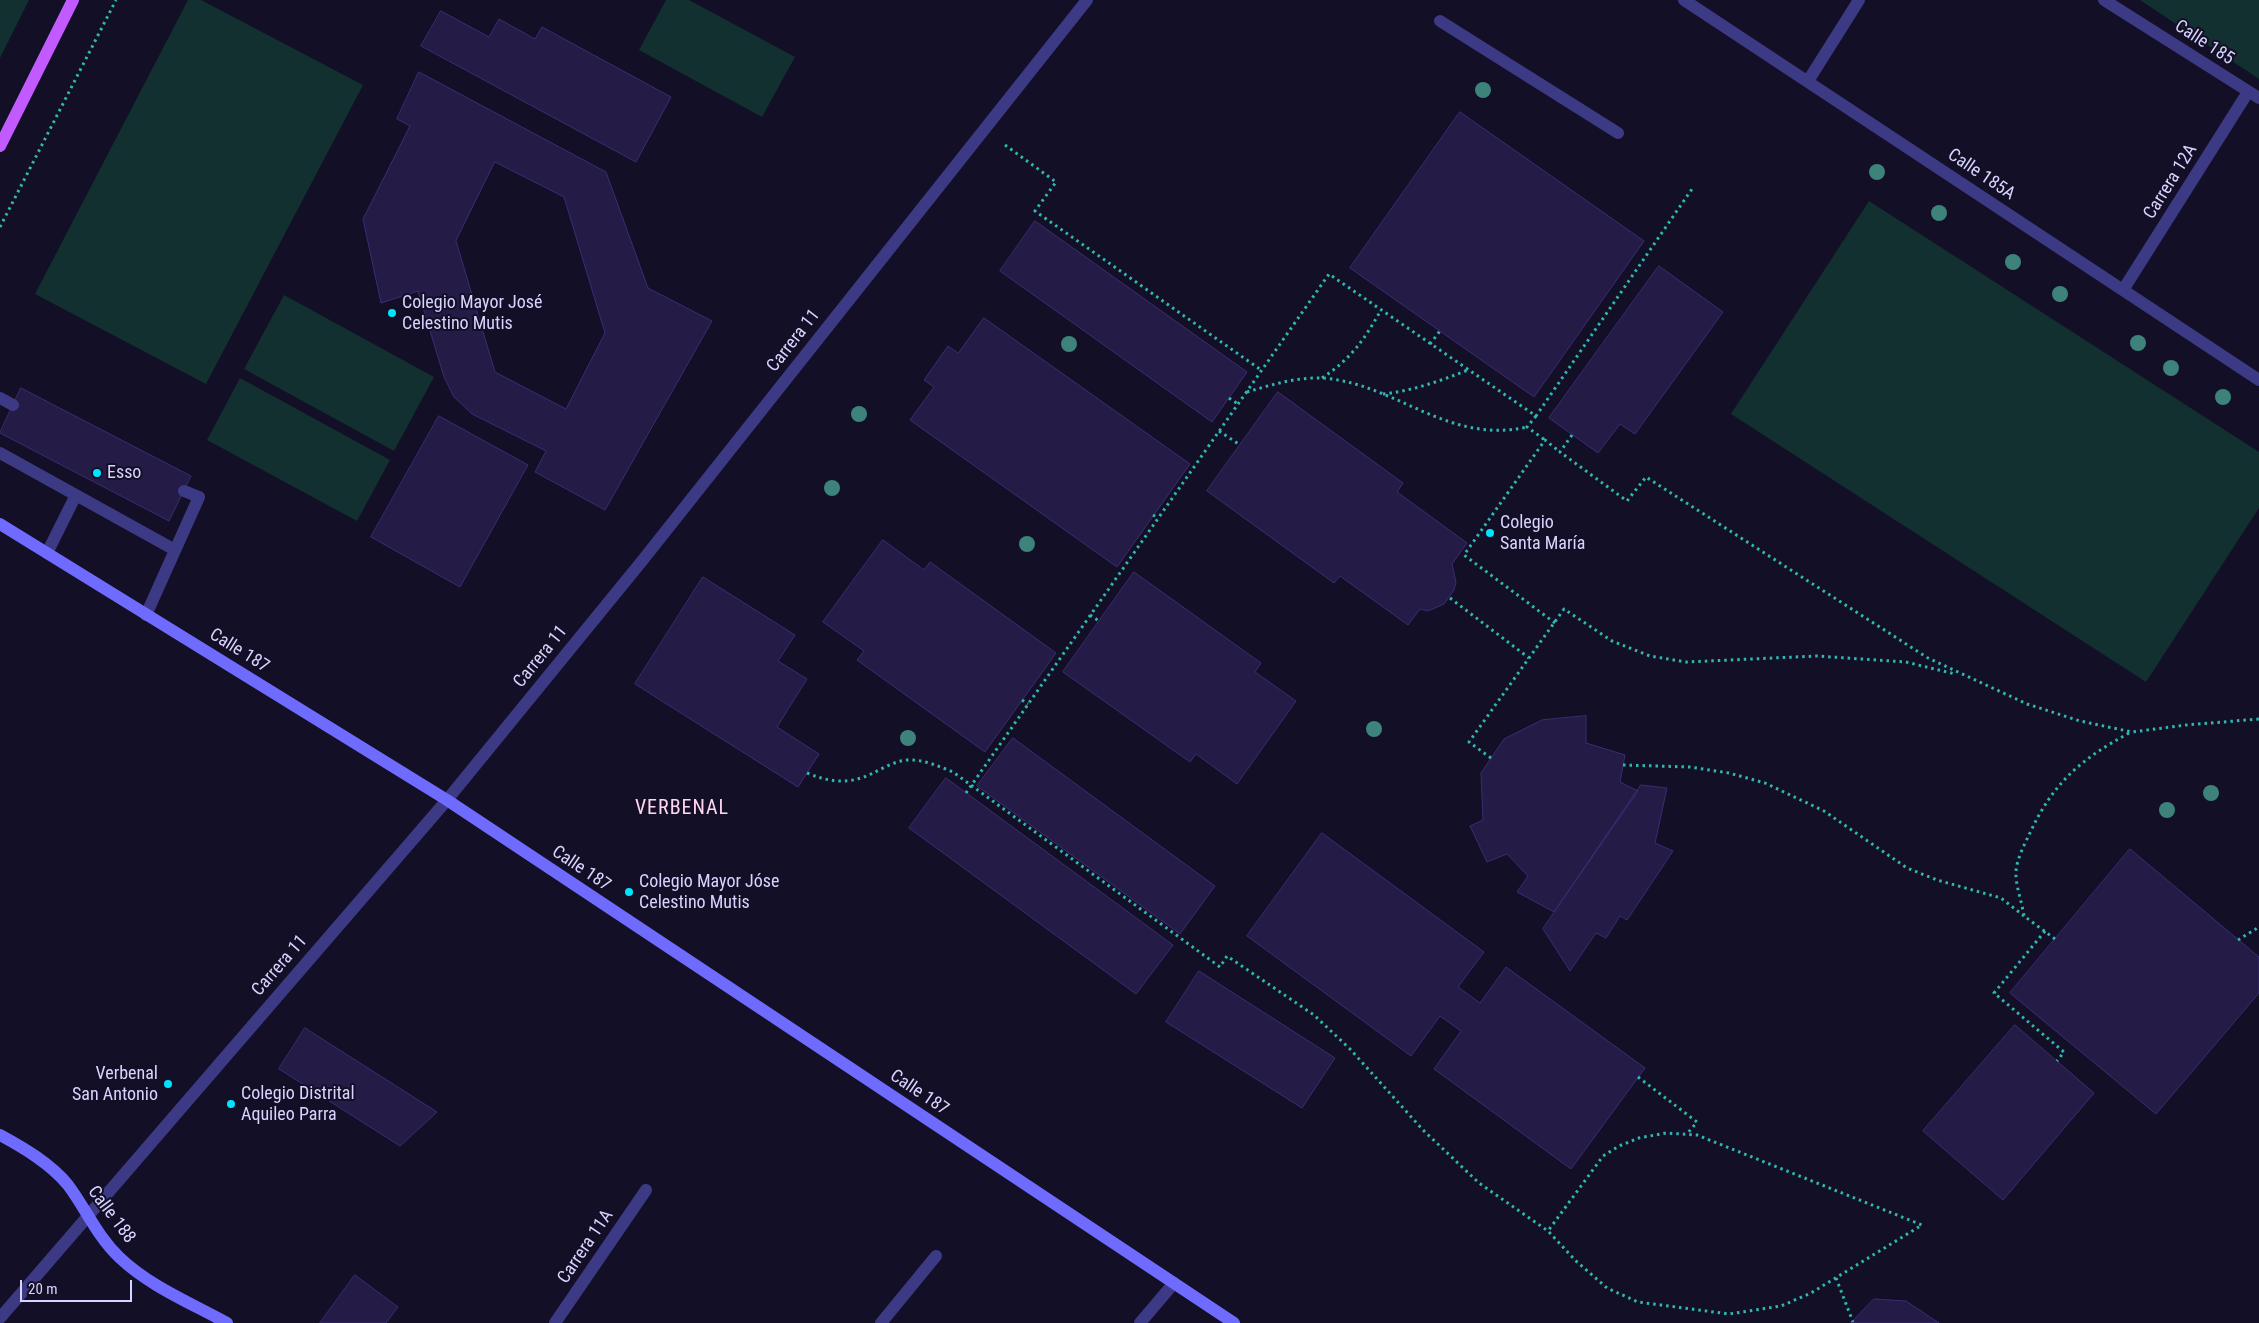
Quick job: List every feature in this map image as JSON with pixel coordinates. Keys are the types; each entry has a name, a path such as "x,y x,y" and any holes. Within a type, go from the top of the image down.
{"main road":[{"path":"0,146 73,0"}],"street":[{"name":"Carrera 11","path":"0,1318 446,800 642,561 1087,0"},
{"name":"Calle 185A","path":"1684,0 2259,380"},
{"path":"1808,81 1858,0"},
{"name":"Calle 185","path":"2104,0 2253,95"},
{"path":"1440,20 1618,133"},
{"name":"Carrera 12A","path":"2123,290 2253,95"},
{"path":"0,398 13,405"},
{"path":"0,453 175,550"},
{"path":"146,614 199,497 184,491"},
{"path":"47,553 76,495"},
{"name":"Calle 187","path":"0,524 446,800 1234,1323"},
{"name":"Calle 188","path":"0,1136 47,1166 67,1184 102,1238 119,1257 142,1276 227,1323"},
{"name":"Carrera 11A","path":"555,1323 646,1190"},
{"path":"881,1323 936,1256"},
{"path":"1140,1323 1174,1283"}],"path":[{"path":"0,227 116,0"},
{"path":"1005,145 1056,182 1035,211 1261,370"},
{"path":"1527,428 1694,186"},
{"path":"966,793 1329,274 1536,416"},
{"path":"1322,378 1354,353 1381,310"},
{"path":"1430,344 1440,331"},
{"path":"1381,394 1396,393 1440,381 1468,370"},
{"path":"1247,392 1290,380 1322,378 1352,383 1411,405 1443,421 1475,429 1502,432 1527,428 1628,501 1646,476 1928,658 2027,704 2080,721 2132,732 2186,725 2259,720"},
{"path":"1229,398 1238,404"},
{"path":"1219,431 1240,445"},
{"path":"1560,452 1572,435"},
{"path":"1545,440 1464,555 1555,623"},
{"path":"1153,515 1158,518"},
{"path":"1450,598 1529,658"},
{"path":"1491,758 1469,742 1564,609 1612,640 1650,656 1686,662 1817,656 1906,662 1962,675"},
{"path":"1090,615 1099,621"},
{"path":"1022,700 1028,704"},
{"path":"2024,916 2016,871 2025,842 2038,814 2056,788 2077,766 2104,747 2132,732"},
{"path":"807,773 824,780 838,782 854,781 886,766 907,760 929,762 952,772 1220,967 1227,956 1314,1015 1350,1049 1422,1130 1479,1183 1548,1231 1576,1261 1607,1288 1638,1302 1729,1314 1781,1306 1811,1293 1922,1225 1696,1135 1666,1133 1639,1138 1619,1146 1603,1156 1548,1231"},
{"path":"1623,765 1690,767 1729,773 1766,783 1824,811 1907,868 1937,880 2001,898 2056,939"},
{"path":"2238,940 2259,927"},
{"path":"2045,931 1994,993 2064,1052 2057,1061"},
{"path":"1638,1077 1698,1122 1686,1134"},
{"path":"1836,1278 1852,1322"}],"green space":[{"path":"0,0 29,0 0,58"},
{"path":"188,0 201,0 363,85 206,384 35,294"},
{"path":"666,0 689,0 795,57 762,117 639,50"},
{"path":"2140,0 2259,0 2259,79"},
{"path":"1869,201 2259,452 2259,508 2146,682 1731,414"},
{"path":"284,295 434,377 394,451 244,369"},
{"path":"240,378 390,460 357,521 207,440"}],"building":[{"path":"441,11 489,37 499,19 535,39 542,27 671,97 636,162 421,46"},
{"path":"419,72 606,172 648,288 712,321 605,510 535,472 546,451 472,414 454,397 444,377 418,291 381,303 363,219 410,126 397,119","holes":["495,162 564,197 605,333 566,409 495,372 456,241"]},
{"path":"1460,112 1644,241 1534,397 1350,268"},
{"path":"1035,221 1247,372 1212,422 1000,271"},
{"path":"1659,266 1723,312 1635,434 1620,424 1598,453 1549,418"},
{"path":"984,318 1190,464 1117,567 910,420 934,387 924,380 948,346 958,353"},
{"path":"21,388 191,476 169,521 0,433"},
{"path":"1278,392 1403,483 1397,492 1467,543 1452,564 1456,582 1454,590 1444,604 1428,611 1420,609 1408,625 1340,576 1334,583 1207,491"},
{"path":"439,416 528,465 460,587 371,537"},
{"path":"883,540 924,570 930,562 1056,653 985,752 857,660 864,651 823,622"},
{"path":"1134,572 1261,663 1255,672 1296,701 1237,784 1196,754 1190,762 1063,672"},
{"path":"703,577 795,635 778,661 807,679 777,727 819,754 798,787 635,684"},
{"path":"1586,716 1586,743 1625,755 1620,782 1638,791 1554,912 1517,892 1528,876 1507,854 1487,862 1470,826 1483,820 1481,773 1504,739 1542,720"},
{"path":"1013,738 1215,886 1180,934 977,786"},
{"path":"946,778 1173,945 1136,994 909,828"},
{"path":"1641,785 1667,788 1655,843 1673,851 1627,920 1620,916 1606,938 1596,933 1570,971 1543,929"},
{"path":"1322,833 1484,952 1458,987 1480,1003 1506,967 1645,1068 1571,1169 1434,1069 1461,1031 1440,1016 1411,1056 1247,936"},
{"path":"2130,849 2259,957 2259,993 2156,1114 2010,993"},
{"path":"1199,971 1335,1058 1302,1108 1166,1022"},
{"path":"2015,1025 2094,1093 2003,1200 1923,1131"},
{"path":"305,1028 437,1112 400,1146 279,1069"},
{"path":"355,1275 398,1307 386,1323 320,1323"},
{"path":"1874,1299 1906,1301 1939,1323 1851,1323"}],"place":[{"name":"Colegio Mayor José Celestino Mutis","path":"392,313"},
{"name":"Esso","path":"97,473"},
{"name":"Colegio Santa María","path":"1490,533"},
{"name":"Colegio Mayor Jóse Celestino Mutis","path":"629,892"},
{"name":"Verbenal San Antonio","path":"168,1084"},
{"name":"Colegio Distrital Aquileo Parra","path":"231,1104"}],"district":[{"name":"VERBENAL","path":"682,809"}]}
